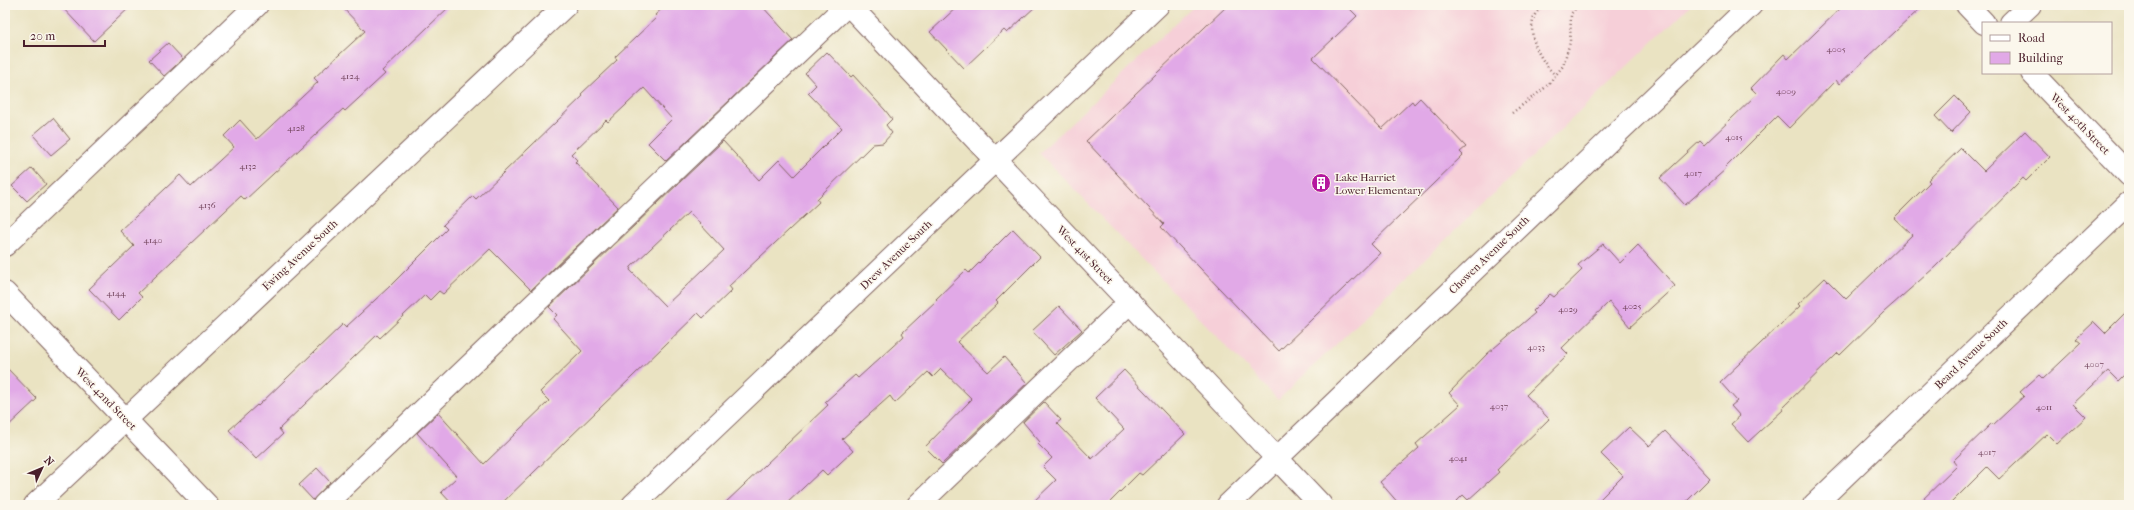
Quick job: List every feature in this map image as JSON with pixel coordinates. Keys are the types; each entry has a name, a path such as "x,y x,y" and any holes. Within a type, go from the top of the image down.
{"street":[{"path":"5,245 257,5"},
{"name":"Ewing Avenue South","path":"35,505 566,5"},
{"path":"324,505 848,5"},
{"name":"West 41st Street","path":"848,5 1321,505"},
{"name":"Drew Avenue South","path":"633,505 1158,5"},
{"name":"Chowen Avenue South","path":"1228,505 1751,5"},
{"path":"1967,5 1983,22"},
{"path":"2012,22 2030,5"},
{"name":"West 40th Street","path":"2033,74 2129,175"},
{"name":"Beard Avenue South","path":"1814,505 2129,203"},
{"name":"West 42nd Street","path":"5,292 207,505"},
{"path":"918,505 1130,302"}],"path":[{"path":"1543,5 1534,16 1531,30 1543,63 1555,75"},
{"path":"1512,113 1546,87 1563,66 1570,42 1571,14 1578,5"}],"shaded area":[{"path":"1195,5 1691,5 1278,400 1039,153"}],"building":[{"path":"60,5 132,5 94,41"},
{"path":"340,5 451,5 382,71 385,74 345,111 343,109 245,200 241,196 138,293 142,297 119,320 89,289 134,246 120,231 180,175 191,187 234,147 224,136 240,120 257,139 318,82 314,78 365,31"},
{"path":"666,5 761,5 793,40 666,161 648,143 672,119 644,88 608,122 606,120 571,154 577,160 575,162 618,207 531,290 490,249 443,294 439,291 430,300 425,295 380,338 377,335 279,429 283,434 256,459 229,430 257,405 258,406 343,324 346,327 389,287 447,229 443,225 473,196 476,199 583,96 581,94 617,60 615,57 657,17 655,15"},
{"path":"959,5 1037,5 1007,33 1004,30 964,68 930,32"},
{"name":"Lake Harriet Lower Elementary","path":"1228,5 1346,5 1357,16 1313,58 1382,129 1412,101 1414,104 1420,98 1466,147 1460,152 1463,155 1371,244 1380,253 1279,351 1161,227 1164,224 1086,141"},
{"path":"1844,5 1924,5 1839,84 1836,80 1789,128 1777,116 1725,168 1726,169 1685,205 1660,178 1700,141 1704,145 1757,94 1751,88 1784,54 1788,59"},
{"path":"168,43 183,59 164,76 149,60"},
{"path":"827,52 851,77 853,75 885,110 892,119 886,125 892,133 883,143 873,144 817,199 819,202 729,286 732,290 703,318 698,313 500,505 453,505 441,492 457,477 417,433 438,413 484,464 549,401 540,392 582,351 553,319 557,315 549,307 723,141 759,180 779,160 794,176 842,128 808,93 816,85 805,73","holes":["689,212 724,250 665,306 630,270 631,267"]},
{"path":"1955,96 1971,112 1951,133 1935,116"},
{"path":"53,118 70,139 51,155 33,135"},
{"path":"2025,131 2050,157 2026,181 2023,178 1935,267 1884,312 1840,355 1838,353 1782,408 1783,410 1748,442 1731,424 1740,416 1731,406 1737,401 1720,382 1800,306 1798,304 1825,278 1846,299 1912,235 1894,218 1930,182 1928,180 1961,148 1984,171"},
{"path":"32,168 46,184 27,201 12,186"},
{"path":"1013,229 1040,257 996,301 998,303 957,342 988,372 1004,357 1027,383 942,464 925,447 972,399 941,369 933,377 928,372 895,403 890,396 842,439 853,451 827,475 822,470 785,505 723,505 828,405 825,402 855,375 858,378 904,336 902,333 937,300 936,299 966,270 969,273"},
{"path":"1603,244 1620,263 1638,245 1675,286 1630,327 1609,302 1562,348 1568,354 1526,395 1549,419 1497,470 1499,472 1468,500 1463,495 1453,505 1400,505 1380,482 1419,448 1416,444 1460,405 1449,393 1487,354 1535,313 1533,311 1550,294 1554,297 1582,270 1578,265"},
{"path":"1059,306 1082,330 1054,355 1032,331"},
{"path":"2129,309 2129,370 2118,381 2108,371 2073,404 2086,417 2057,444 2047,434 1999,479 1987,467 1949,505 1917,505 1957,466 1953,461 1992,423 1993,425 2024,396 2020,392 2039,375 2043,379 2081,343 2076,339 2094,322 2105,333"},
{"path":"5,366 37,399 5,429"},
{"path":"1124,370 1185,434 1142,475 1139,473 1107,505 1030,505 1056,480 1043,467 1052,458 1038,444 1040,442 1023,422 1044,402 1061,420 1057,423 1092,459 1124,429 1095,398"},
{"path":"1629,427 1649,446 1665,431 1710,478 1683,505 1594,505 1623,476 1601,454"},
{"path":"317,468 330,482 313,500 299,485"}],"place":[{"name":"Lake Harriet Lower Elementary","path":"1321,183"}]}
